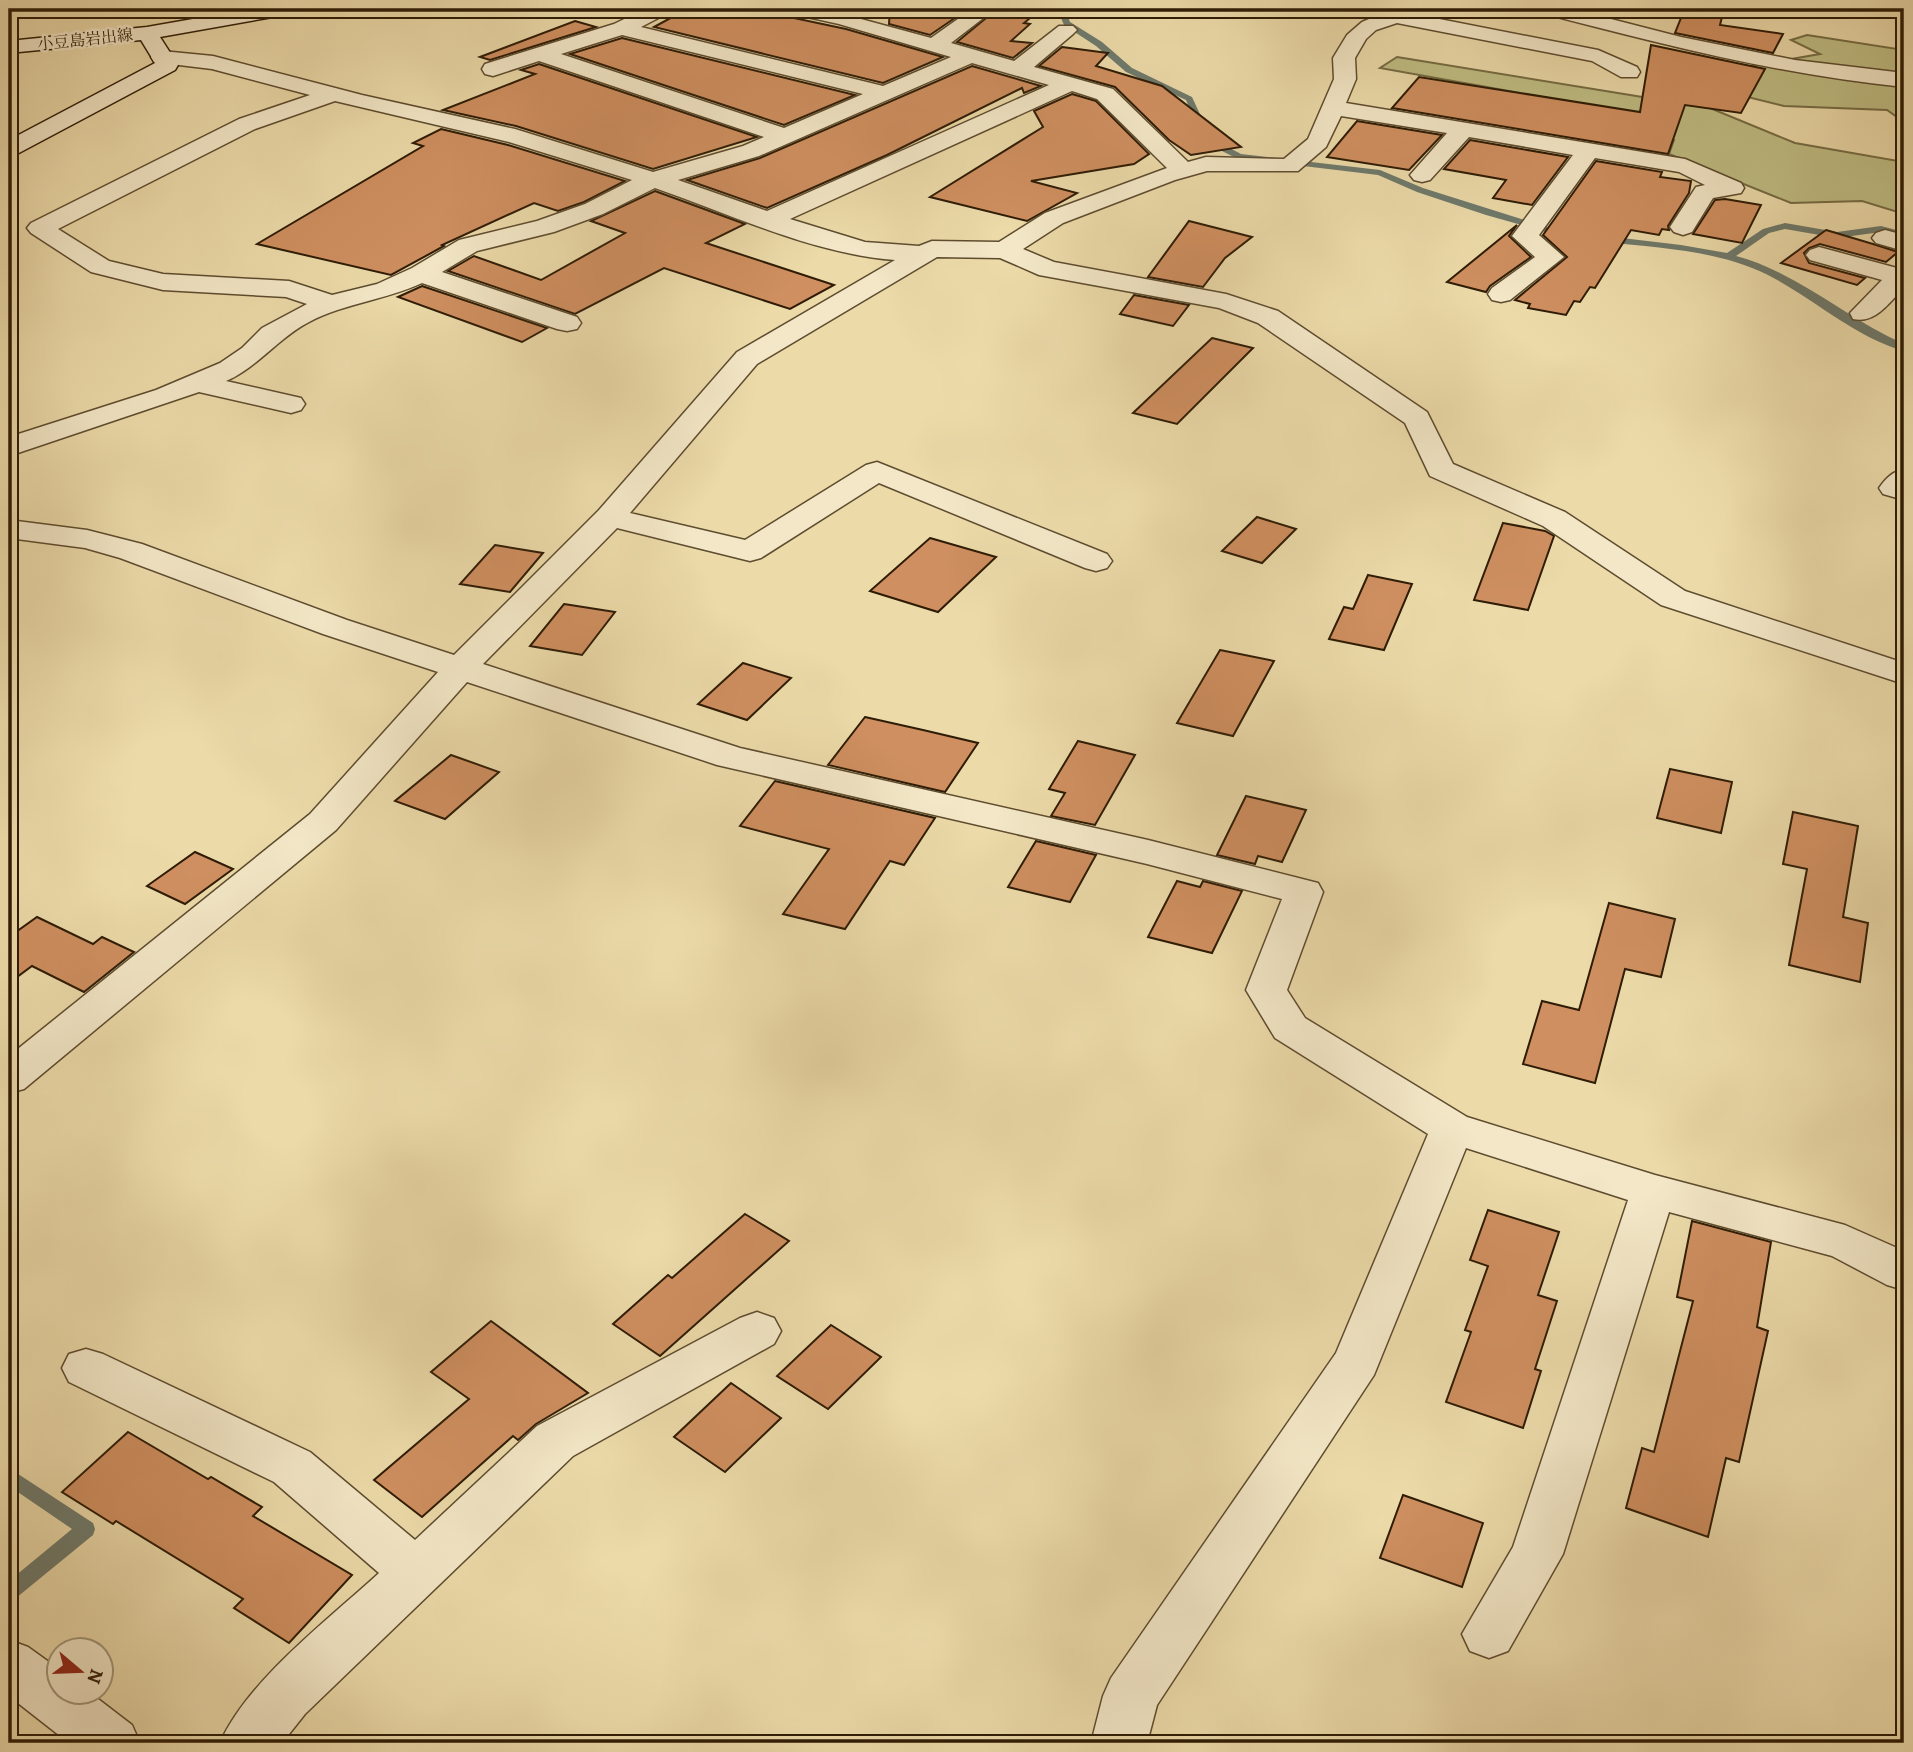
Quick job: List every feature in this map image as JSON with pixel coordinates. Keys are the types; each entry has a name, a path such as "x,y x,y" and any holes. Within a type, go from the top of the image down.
{"street":[{"name":"小豆島岩出線","path":"9,47 147,33 220,15 284,9"},
{"path":"493,69 621,28 661,9"},
{"path":"796,9 850,14 970,56 1105,94 1184,171"},
{"path":"935,45 985,9"},
{"path":"1362,9 1407,13 1598,56 1629,72"},
{"path":"1549,9 1680,43 1796,67 1904,80"},
{"path":"1004,250 1054,218 1206,164 1290,166 1318,142 1335,108 1345,79 1344,58 1359,35 1369,26 1407,13"},
{"path":"621,28 885,93"},
{"path":"1017,69 1066,30"},
{"path":"9,149 167,65 147,33"},
{"path":"541,55 785,136"},
{"path":"9,447 166,396 230,369 252,354 272,334 300,316 331,303 386,290 421,274 468,245 545,227 594,209 654,179 751,151 970,56"},
{"path":"9,136 162,57 213,63 360,101 515,136 654,179 768,220 863,250 926,254"},
{"path":"768,220 1070,84"},
{"path":"331,303 289,289 163,282 100,267 40,228 247,124 337,93"},
{"path":"1335,108 1685,166 1732,188 1705,192 1683,227"},
{"path":"1422,175 1464,129"},
{"path":"1501,294 1551,257 1525,236 1590,150"},
{"path":"9,1078 323,822 460,668 610,517 747,358 932,249 1004,250 1048,269 1226,302 1268,317 1417,418 1441,470 1554,519 1673,598 1904,674"},
{"path":"1819,255 1902,275"},
{"path":"421,274 567,323"},
{"path":"1863,313 1902,275"},
{"path":"196,383 291,404"},
{"path":"610,517 750,551 877,471 1096,561"},
{"path":"1904,478 1894,488 1904,491"},
{"path":"9,529 87,539 131,551 335,626 730,757 1148,852 1304,892 1266,989 1290,1028 1452,1128 1653,1191 1846,1242 1904,1272"},
{"path":"1119,1743 1131,1696 1356,1361 1452,1128"},
{"path":"1489,1634 1537,1554 1653,1191"},
{"path":"248,1743 285,1696 555,1441 757,1331"},
{"path":"86,1368 292,1467 416,1572"},
{"path":"9,1664 112,1743"}],"shaded area":[{"path":"1807,35 1904,50 1904,122 1887,110 1784,106 1675,79 1820,54 1791,40"},
{"path":"1397,57 1710,108 1795,143 1904,162 1904,214 1862,201 1791,203 1669,154 1674,140 1649,135 1649,116 1380,68"}],"building":[{"path":"687,9 751,9 846,29 943,57 883,83 654,27"},
{"path":"890,9 968,9 930,35 889,24"},
{"path":"997,9 1041,9 1024,23 1030,24 1011,41 1032,43 1013,58 957,42"},
{"path":"1688,9 1724,9 1720,25 1783,34 1773,53 1675,33"},
{"path":"575,21 596,27 490,60 480,57"},
{"path":"622,38 855,95 784,125 570,54"},
{"path":"1651,45 1765,69 1741,113 1685,105 1668,154 1392,108 1419,77 1640,112"},
{"path":"1062,47 1108,53 1096,66 1162,86 1241,147 1191,155 1169,140 1115,87 1039,66"},
{"path":"539,64 757,137 653,169 516,126 443,110 535,74 521,70"},
{"path":"972,66 1041,86 1024,93 1022,88 887,155 767,208 687,180 760,158"},
{"path":"1072,94 1096,101 1149,154 1134,164 1031,181 1077,193 1027,221 930,197 1043,127 1034,111"},
{"path":"1357,121 1442,135 1409,170 1327,157"},
{"path":"441,129 508,145 625,181 584,202 558,211 534,203 442,245 444,246 391,275 257,244 423,146 413,143"},
{"path":"1470,140 1568,157 1532,205 1493,198 1506,180 1444,169"},
{"path":"1596,161 1662,172 1660,177 1691,181 1689,193 1668,226 1669,230 1662,229 1659,235 1631,230 1595,288 1590,287 1580,302 1574,301 1566,315 1528,308 1530,304 1515,300 1567,257 1543,235"},
{"path":"655,191 745,224 706,243 834,285 790,309 664,268 575,314 448,271 474,256 541,280 625,233 591,221"},
{"path":"1715,200 1761,205 1742,243 1693,234"},
{"path":"1189,221 1252,237 1225,258 1203,287 1148,277"},
{"path":"1517,225 1509,236 1531,257 1490,286 1486,292 1447,282"},
{"path":"1826,230 1898,252 1886,262 1820,244 1804,253 1809,263 1865,278 1857,285 1781,263"},
{"path":"422,286 547,328 522,342 398,297"},
{"path":"1134,295 1189,305 1173,326 1120,314"},
{"path":"1212,338 1253,348 1177,424 1133,413"},
{"path":"1257,517 1296,529 1262,563 1222,551"},
{"path":"1503,523 1545,531 1554,536 1528,610 1474,600"},
{"path":"930,538 996,557 938,612 870,591"},
{"path":"495,545 543,553 510,592 460,584"},
{"path":"1368,575 1412,584 1384,650 1329,639 1344,607 1353,609"},
{"path":"564,604 615,612 582,655 530,646"},
{"path":"1220,650 1274,661 1233,736 1177,723"},
{"path":"743,663 791,678 747,720 698,704"},
{"path":"865,717 978,743 945,792 828,765"},
{"path":"1078,741 1135,755 1095,825 1051,816 1065,793 1049,789"},
{"path":"451,755 499,772 445,819 395,801"},
{"path":"1670,769 1732,782 1721,833 1657,818"},
{"path":"775,781 935,818 904,865 890,861 845,929 783,914 829,849 740,826"},
{"path":"1246,796 1306,810 1282,862 1258,856 1255,864 1217,855"},
{"path":"1793,812 1858,826 1843,917 1868,923 1860,982 1789,965 1807,869 1783,864"},
{"path":"1036,841 1096,855 1070,902 1008,887"},
{"path":"195,852 233,869 185,904 147,886"},
{"path":"1177,881 1200,887 1203,881 1242,891 1212,953 1148,937"},
{"path":"1609,903 1675,919 1661,977 1625,969 1595,1083 1523,1064 1542,1001 1579,1010"},
{"path":"37,917 93,944 102,937 134,952 84,992 32,966 9,983 9,937"},
{"path":"1488,1210 1559,1232 1538,1295 1557,1301 1535,1369 1541,1371 1523,1428 1446,1402 1471,1332 1465,1330 1488,1266 1470,1260"},
{"path":"745,1214 789,1241 660,1356 613,1324 668,1275 672,1278"},
{"path":"1692,1221 1771,1242 1757,1327 1768,1331 1739,1462 1726,1458 1708,1537 1626,1508 1642,1448 1654,1452 1693,1301 1677,1297"},
{"path":"491,1321 588,1393 536,1424 518,1440 513,1436 422,1517 374,1480 469,1399 431,1372"},
{"path":"831,1325 881,1357 828,1409 777,1376"},
{"path":"731,1383 781,1418 725,1472 674,1437"},
{"path":"128,1432 262,1507 253,1516 352,1575 289,1643 234,1608 243,1599 116,1521 113,1524 62,1492"},
{"path":"1403,1495 1483,1523 1462,1587 1380,1558"}],"waterway":[{"path":"1061,9 1067,23 1099,44 1129,70 1189,99 1207,140 1239,156 1380,173 1420,190 1489,213 1564,234"},
{"path":"1729,256 1766,231 1785,226 1837,235 1881,229 1904,235"},
{"path":"1605,239 1681,247 1729,256"},
{"path":"1729,256 1773,274 1866,329 1904,348"},
{"path":"9,1476 86,1529 9,1592"}]}
